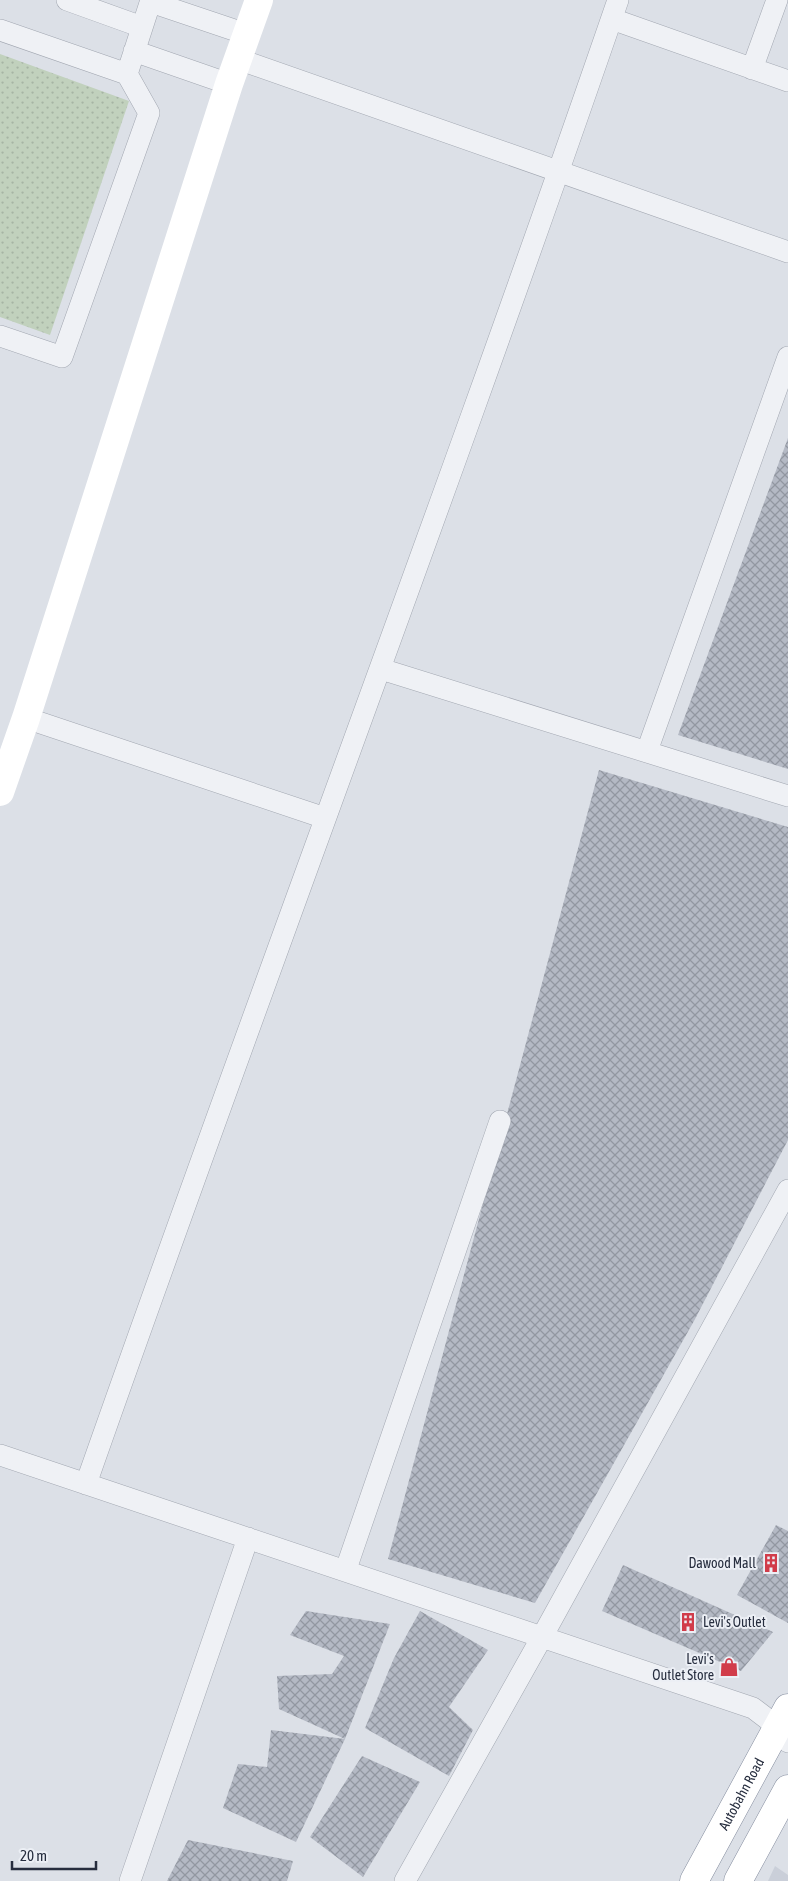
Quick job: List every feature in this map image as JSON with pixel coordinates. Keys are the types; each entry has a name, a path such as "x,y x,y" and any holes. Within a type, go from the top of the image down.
{"main road":[{"path":"0,792 26,718 229,84 259,0"},
{"name":"Autobahn Road","path":"694,1881 785,1726"},
{"path":"738,1881 788,1789"}],"street":[{"path":"67,0 142,27"},
{"path":"752,69 777,0"},
{"path":"127,74 151,1 242,46 558,172 788,252"},
{"path":"86,1484 194,1175 381,669 615,10 752,69 788,81"},
{"path":"0,30 127,74 149,113 62,357 0,336"},
{"path":"134,51 229,84"},
{"path":"647,751 788,357"},
{"path":"381,669 788,796"},
{"path":"26,718 325,818"},
{"path":"346,1570 500,1121"},
{"path":"405,1881 542,1638 788,1190"},
{"path":"0,1455 753,1708 785,1726"},
{"path":"130,1881 248,1538"}],"shaded area":[{"path":"775,1866 788,1875 788,1881 768,1881"}],"green space":[{"path":"0,54 129,101 50,335 0,317"}],"building":[{"path":"788,438 788,769 678,735"},
{"path":"599,770 788,827 788,1140 694,1321 535,1603 388,1559"},
{"name":"Dawood Mall","path":"776,1525 788,1531 788,1623 737,1595"},
{"name":"Levi's Outlet","path":"623,1565 773,1632 741,1671 602,1611"},
{"path":"306,1611 390,1624 345,1739 279,1709 277,1676 332,1674 344,1656 290,1635"},
{"path":"420,1611 488,1650 449,1707 473,1730 449,1776 365,1728 394,1658"},
{"path":"271,1730 345,1739 296,1842 223,1808 238,1764 267,1767"},
{"path":"362,1756 420,1782 363,1877 310,1837"},
{"path":"188,1840 293,1861 287,1881 167,1881"}],"place":[{"name":"Dawood Mall","path":"771,1563"},
{"name":"Levi's Outlet","path":"688,1622"},
{"name":"Levi's Outlet Store","path":"729,1667"}]}
